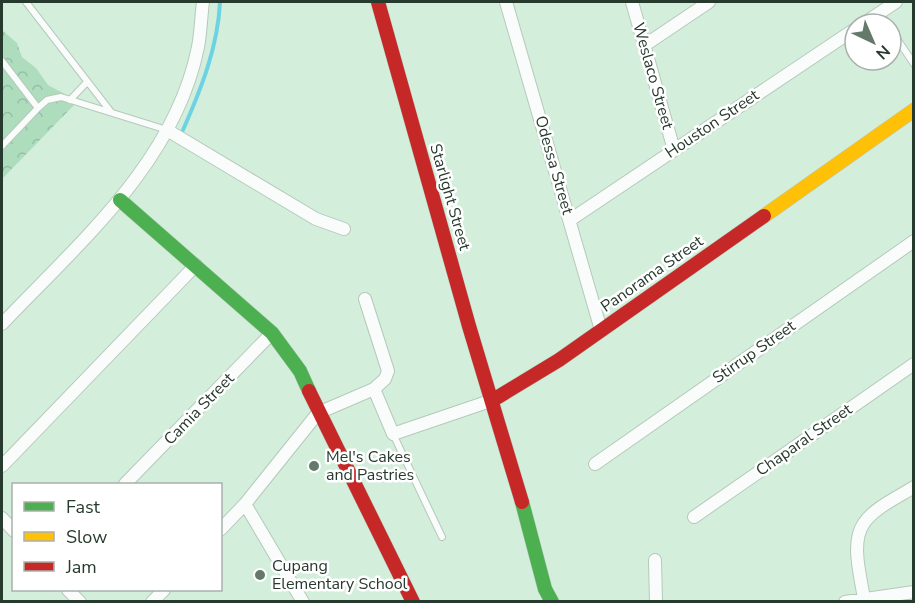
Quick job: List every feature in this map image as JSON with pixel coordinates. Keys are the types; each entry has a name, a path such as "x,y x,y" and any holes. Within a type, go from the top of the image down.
{"street":[{"path":"2,324 120,200 147,164 167,130 185,91 198,47 203,2"},
{"name":"Starlight Street","path":"378,2 545,589 552,602"},
{"name":"Odessa Street","path":"506,2 602,330"},
{"name":"Weslaco Street","path":"632,2 674,150"},
{"path":"645,45 709,2"},
{"path":"881,12 896,2"},
{"name":"Houston Street","path":"570,220 843,37"},
{"name":"Panorama Street","path":"393,434 493,400 525,382 914,110"},
{"path":"167,130 316,219 344,230"},
{"path":"120,200 272,333 300,371 318,413 413,602"},
{"name":"Stirrup Street","path":"595,464 914,241"},
{"path":"2,466 196,265"},
{"path":"222,528 245,504 318,413 374,389 385,379 388,371 365,299"},
{"name":"Camia Street","path":"126,483 272,333"},
{"name":"Chaparal Street","path":"694,517 914,364"},
{"path":"374,389 393,434"},
{"path":"864,599 858,552 859,531 872,514 914,487"},
{"path":"245,504 303,602"},
{"path":"655,560 656,602"},
{"path":"69,591 80,602"},
{"path":"152,602 163,591"},
{"path":"845,602 914,592"}],"lane":[{"path":"26,2 112,112"},
{"path":"903,48 914,64"},
{"path":"2,61 38,108"},
{"path":"70,100 87,82"},
{"path":"2,146 47,100 61,97 167,130"},
{"path":"393,434 442,537"}],"green space":[{"path":"2,30 17,43 22,57 36,68 48,85 78,101 2,179"}],"waterway":[{"path":"183,130 212,51 220,2"}],"traffic: fast":[{"path":"120,200 272,333 300,371 309,391"},
{"path":"522,502 545,589 552,602"}],"traffic: slow":[{"path":"764,216 914,110"}],"traffic: jam":[{"path":"378,2 469,326 522,502"},
{"path":"493,400 559,360 764,216"},
{"path":"309,391 413,602"}],"place":[{"name":"Mel's Cakes and Pastries","path":"314,466"},
{"name":"Cupang Elementary School","path":"260,575"}]}
